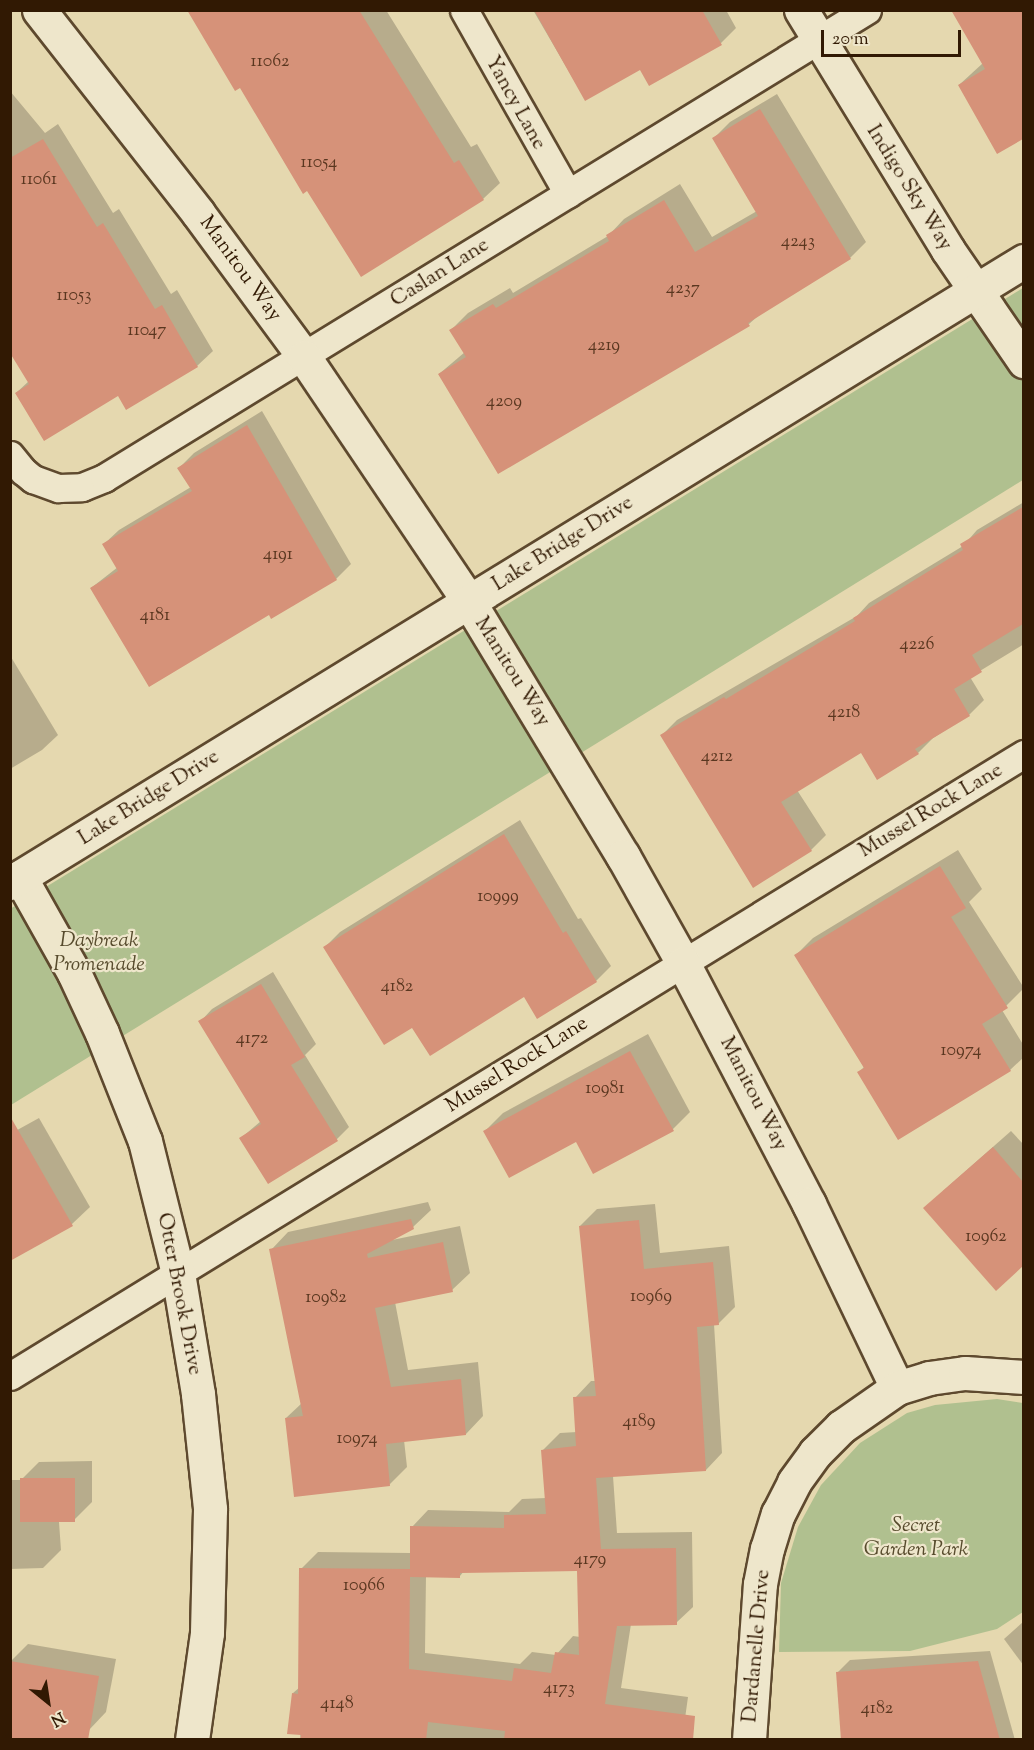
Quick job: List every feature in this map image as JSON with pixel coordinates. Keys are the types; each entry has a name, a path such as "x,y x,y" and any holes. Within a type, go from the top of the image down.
{"street":[{"name":"Manitou Way","path":"39,10 198,213 304,357 469,602 612,836 683,963 809,1204 897,1388"},
{"name":"Indigo Sky Way","path":"801,10 818,41 975,291 1023,361"},
{"name":"Lake Bridge Drive","path":"15,880 1023,261"},
{"name":"Otter Brook Drive","path":"15,880 74,973 102,1033 145,1141 178,1273 198,1394 210,1509 207,1633 192,1740"},
{"name":"Dardanelle Drive","path":"749,1740 760,1584 778,1514 794,1482 822,1446 850,1419 897,1388 929,1378 965,1373 1023,1377"}],"lane":[{"name":"Yancy Lane","path":"464,10 568,194"},
{"name":"Caslan Lane","path":"10,455 22,471 45,484 58,488 82,487 104,478 867,10"},
{"name":"Mussel Rock Lane","path":"10,1376 1023,754"}],"green space":[{"name":"Daybreak Promenade","path":"1023,288 1023,480 11,1105 10,909"},
{"name":"Secret Garden Park","path":"997,1399 1023,1403 1023,1612 997,1629 910,1651 779,1652 781,1583 798,1527 821,1485 860,1443 907,1413 935,1405"}],"building":[{"path":"187,10 359,10 454,163 459,160 484,200 361,277 307,191 303,194 240,88 235,91"},
{"path":"534,10 702,10 722,45 649,86 640,70 585,101"},
{"path":"951,10 1023,10 1023,139 997,154 958,85 985,69"},
{"path":"760,109 851,259 748,323 750,326 498,474 438,374 466,357 449,330 493,304 496,308 609,241 606,235 664,200 695,252 758,216 712,138"},
{"path":"43,139 97,227 103,223 155,309 162,305 198,367 126,410 118,396 44,441 15,393 29,384 10,353 10,158"},
{"path":"247,425 337,580 271,619 269,615 149,687 90,588 118,571 102,544 192,491 177,468"},
{"path":"1023,507 1023,624 972,655 982,672 954,689 970,716 915,749 919,754 877,780 861,753 781,802 812,851 753,888 660,735 724,697 726,699 855,621 853,618 963,550 960,544"},
{"path":"504,834 563,933 566,931 597,982 537,1019 524,997 430,1056 412,1028 384,1045 323,947"},
{"path":"940,866 966,908 951,917 1008,1008 982,1024 1011,1071 898,1140 857,1072 864,1068 794,955"},
{"path":"261,984 305,1057 291,1065 338,1141 268,1184 239,1138 261,1124 198,1021"},
{"path":"630,1051 674,1131 593,1174 576,1142 509,1178 483,1131"},
{"path":"10,1116 73,1226 10,1261"},
{"path":"993,1147 1023,1182 1023,1266 996,1291 923,1208"},
{"path":"411,1219 414,1229 367,1254 368,1258 443,1242 453,1292 375,1308 391,1387 461,1379 466,1435 386,1444 390,1486 294,1497 285,1418 303,1416 269,1249"},
{"path":"639,1220 644,1269 713,1262 719,1325 697,1327 706,1471 596,1478 601,1549 676,1548 677,1625 617,1626 605,1704 695,1716 693,1740 504,1740 505,1731 428,1722 426,1740 300,1740 301,1735 287,1734 292,1693 298,1694 299,1568 410,1569 410,1526 504,1528 504,1515 546,1514 541,1450 576,1446 573,1397 596,1396 579,1226","holes":["577,1571 579,1655 555,1652 551,1673 514,1668 512,1681 409,1669 410,1577 460,1578 460,1573"]},
{"path":"20,1478 75,1478 75,1522 20,1522"},
{"path":"10,1661 99,1676 88,1740 10,1740"},
{"path":"978,1661 1000,1740 841,1740 836,1672"}]}
